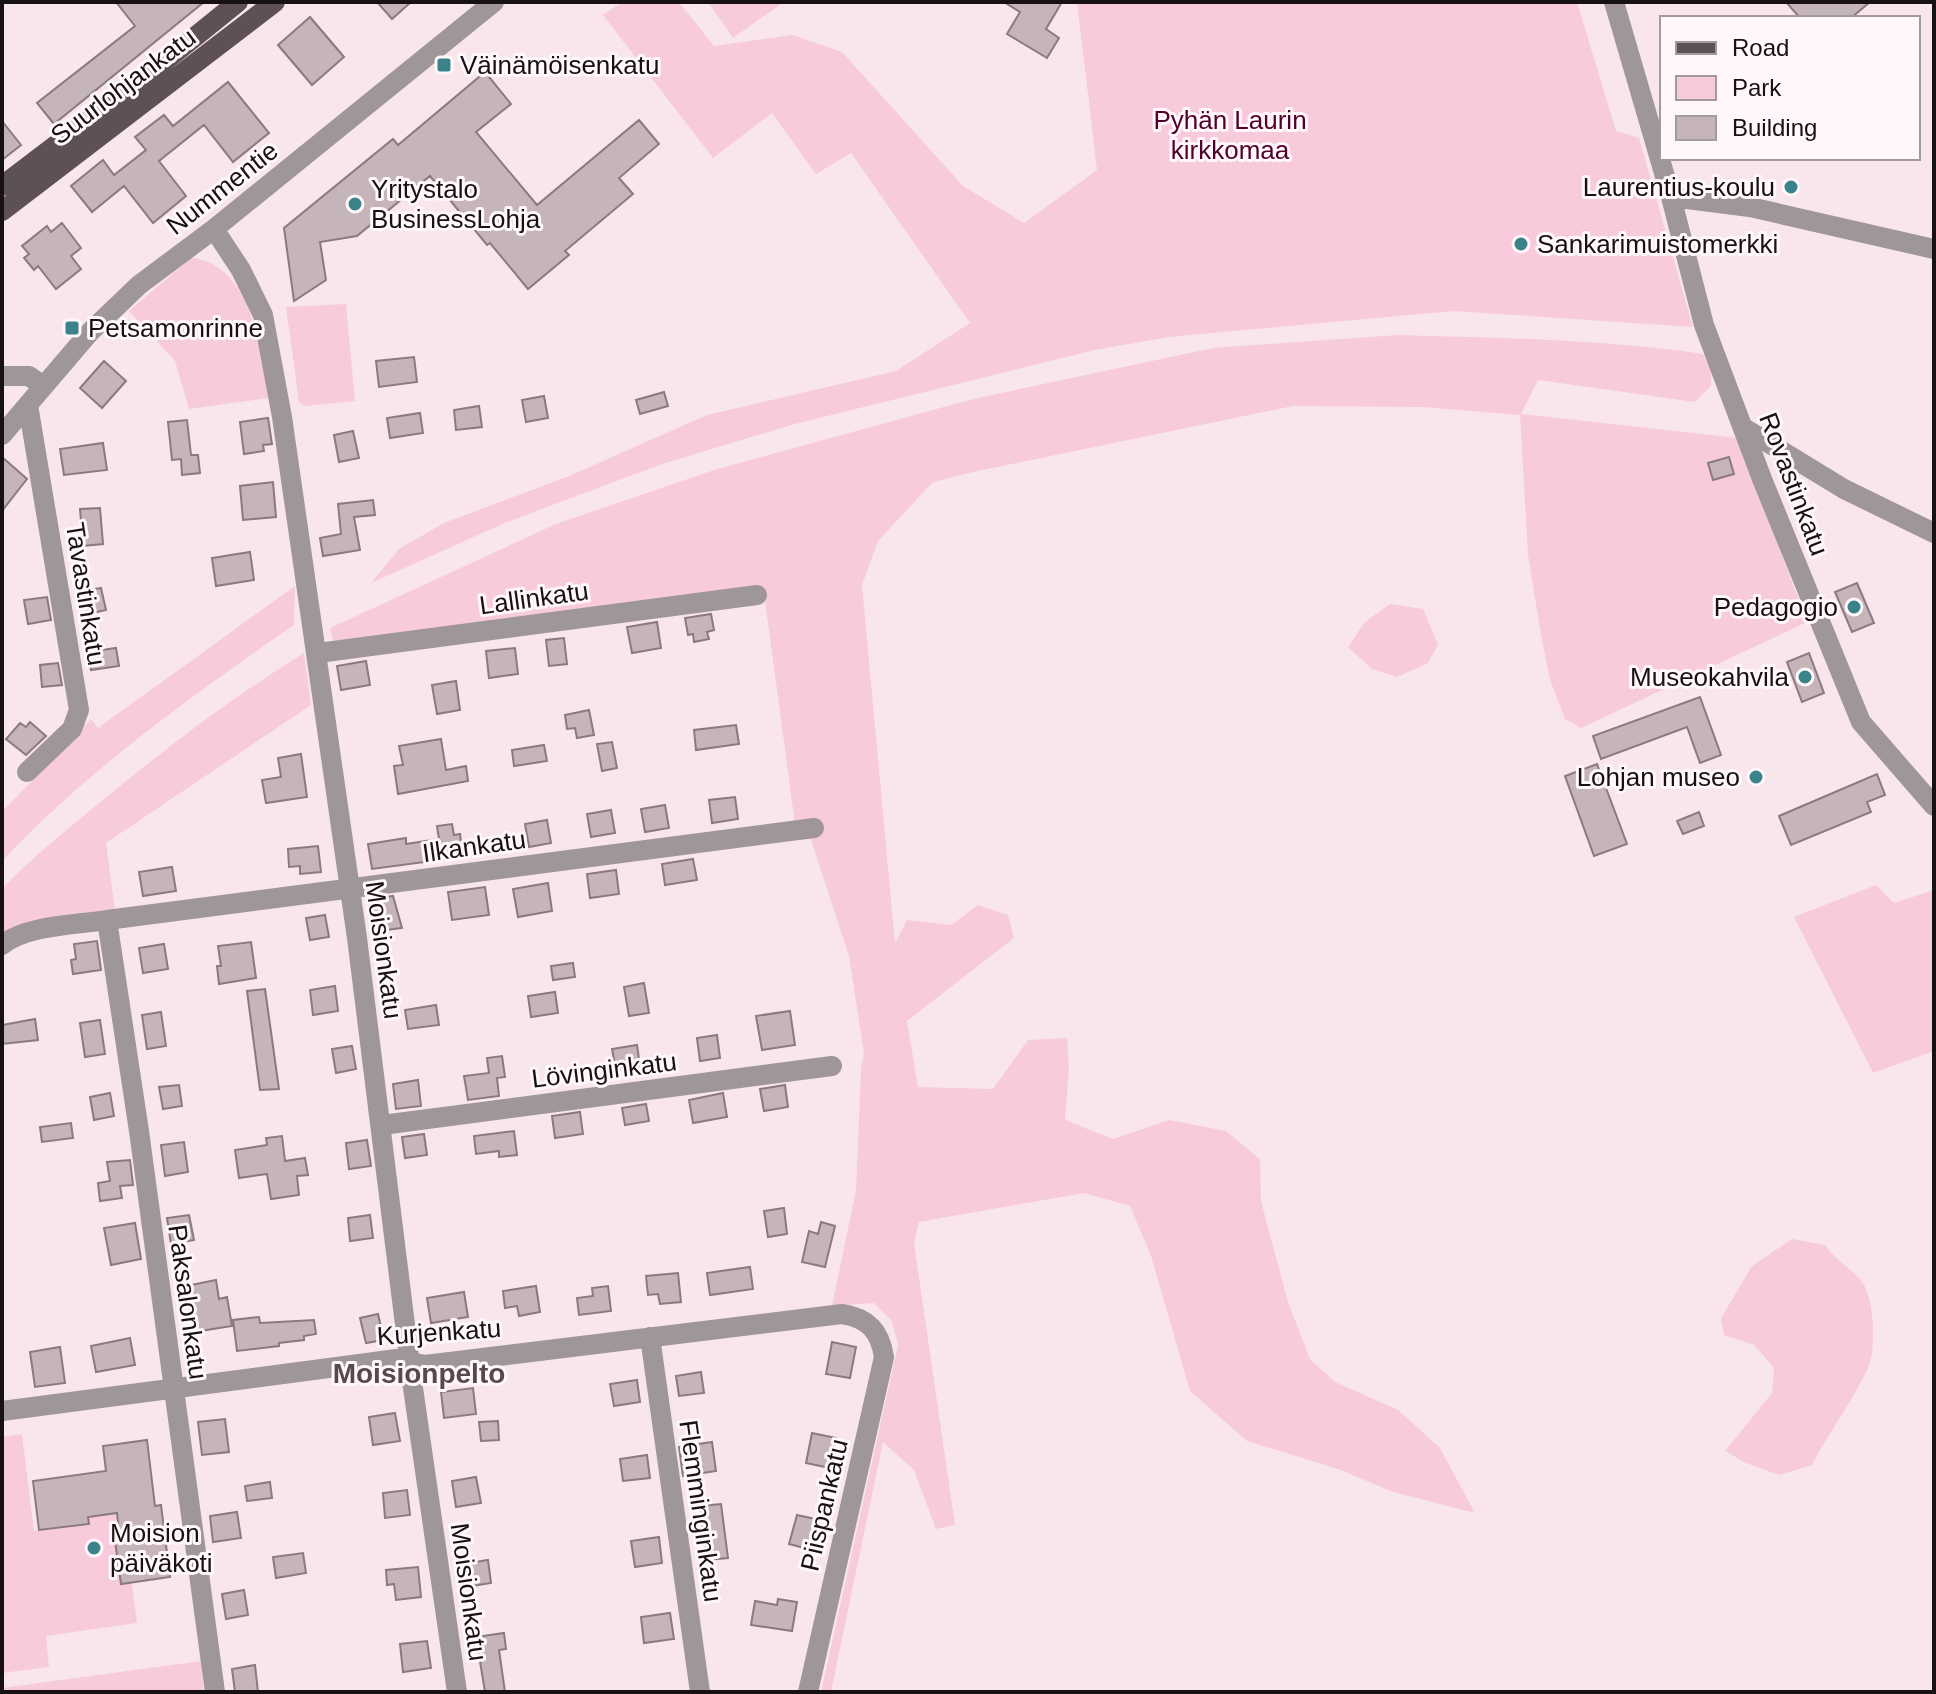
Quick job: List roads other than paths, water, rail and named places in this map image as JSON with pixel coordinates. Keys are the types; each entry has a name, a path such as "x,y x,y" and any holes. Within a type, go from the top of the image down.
{"main road":[{"name":"Suurlohjankatu","path":"2,186 238,2"},
{"name":"Suurlohjankatu","path":"2,211 275,2"}],"street":[{"name":"Nummentie","path":"2,435 90,332 139,285 214,229 494,2"},
{"name":"Rovastinkatu","path":"1614,2 1660,159"},
{"name":"Rovastinkatu","path":"1660,160 1704,325 1762,479 1861,722 1934,806"},
{"path":"1671,197 1750,207 1934,249"},
{"name":"Moisionkatu","path":"214,229 241,270 263,315 282,417 318,653 382,1125 409,1361 457,1692"},
{"path":"2,376 29,376 43,386"},
{"name":"Tavastinkatu","path":"27,772 72,729 79,710 28,405"},
{"path":"1744,428 1844,489 1934,533"},
{"name":"Lallinkatu","path":"318,653 757,595"},
{"name":"Ilkankatu","path":"2,945 26,932 107,920 814,828"},
{"name":"Paksalonkatu","path":"107,920 215,1692"},
{"name":"Lövinginkatu","path":"382,1125 832,1066"},
{"name":"Kurjenkatu","path":"2,1411 397,1359 425,1365 842,1314 860,1317 874,1331"},
{"name":"Piispankatu","path":"808,1692 884,1357 882,1341 874,1331"},
{"name":"Flemminginkatu","path":"650,1337 700,1692"}],"place":[{"name":"Väinämöisenkatu","path":"444,65"},
{"name":"Laurentius-koulu","path":"1791,187"},
{"name":"Yritystalo BusinessLohja","path":"355,204"},
{"name":"Sankarimuistomerkki","path":"1521,244"},
{"name":"Petsamonrinne","path":"72,328"},
{"name":"Pedagogio","path":"1854,607"},
{"name":"Museokahvila","path":"1805,677"},
{"name":"Lohjan museo","path":"1756,777"},
{"name":"Moision päiväkoti","path":"94,1548"}],"district":[{"name":"Moisionpelto","path":"419,1373"}],"park label":[{"name":"Pyhän Laurin kirkkomaa","path":"1230,135"}]}
